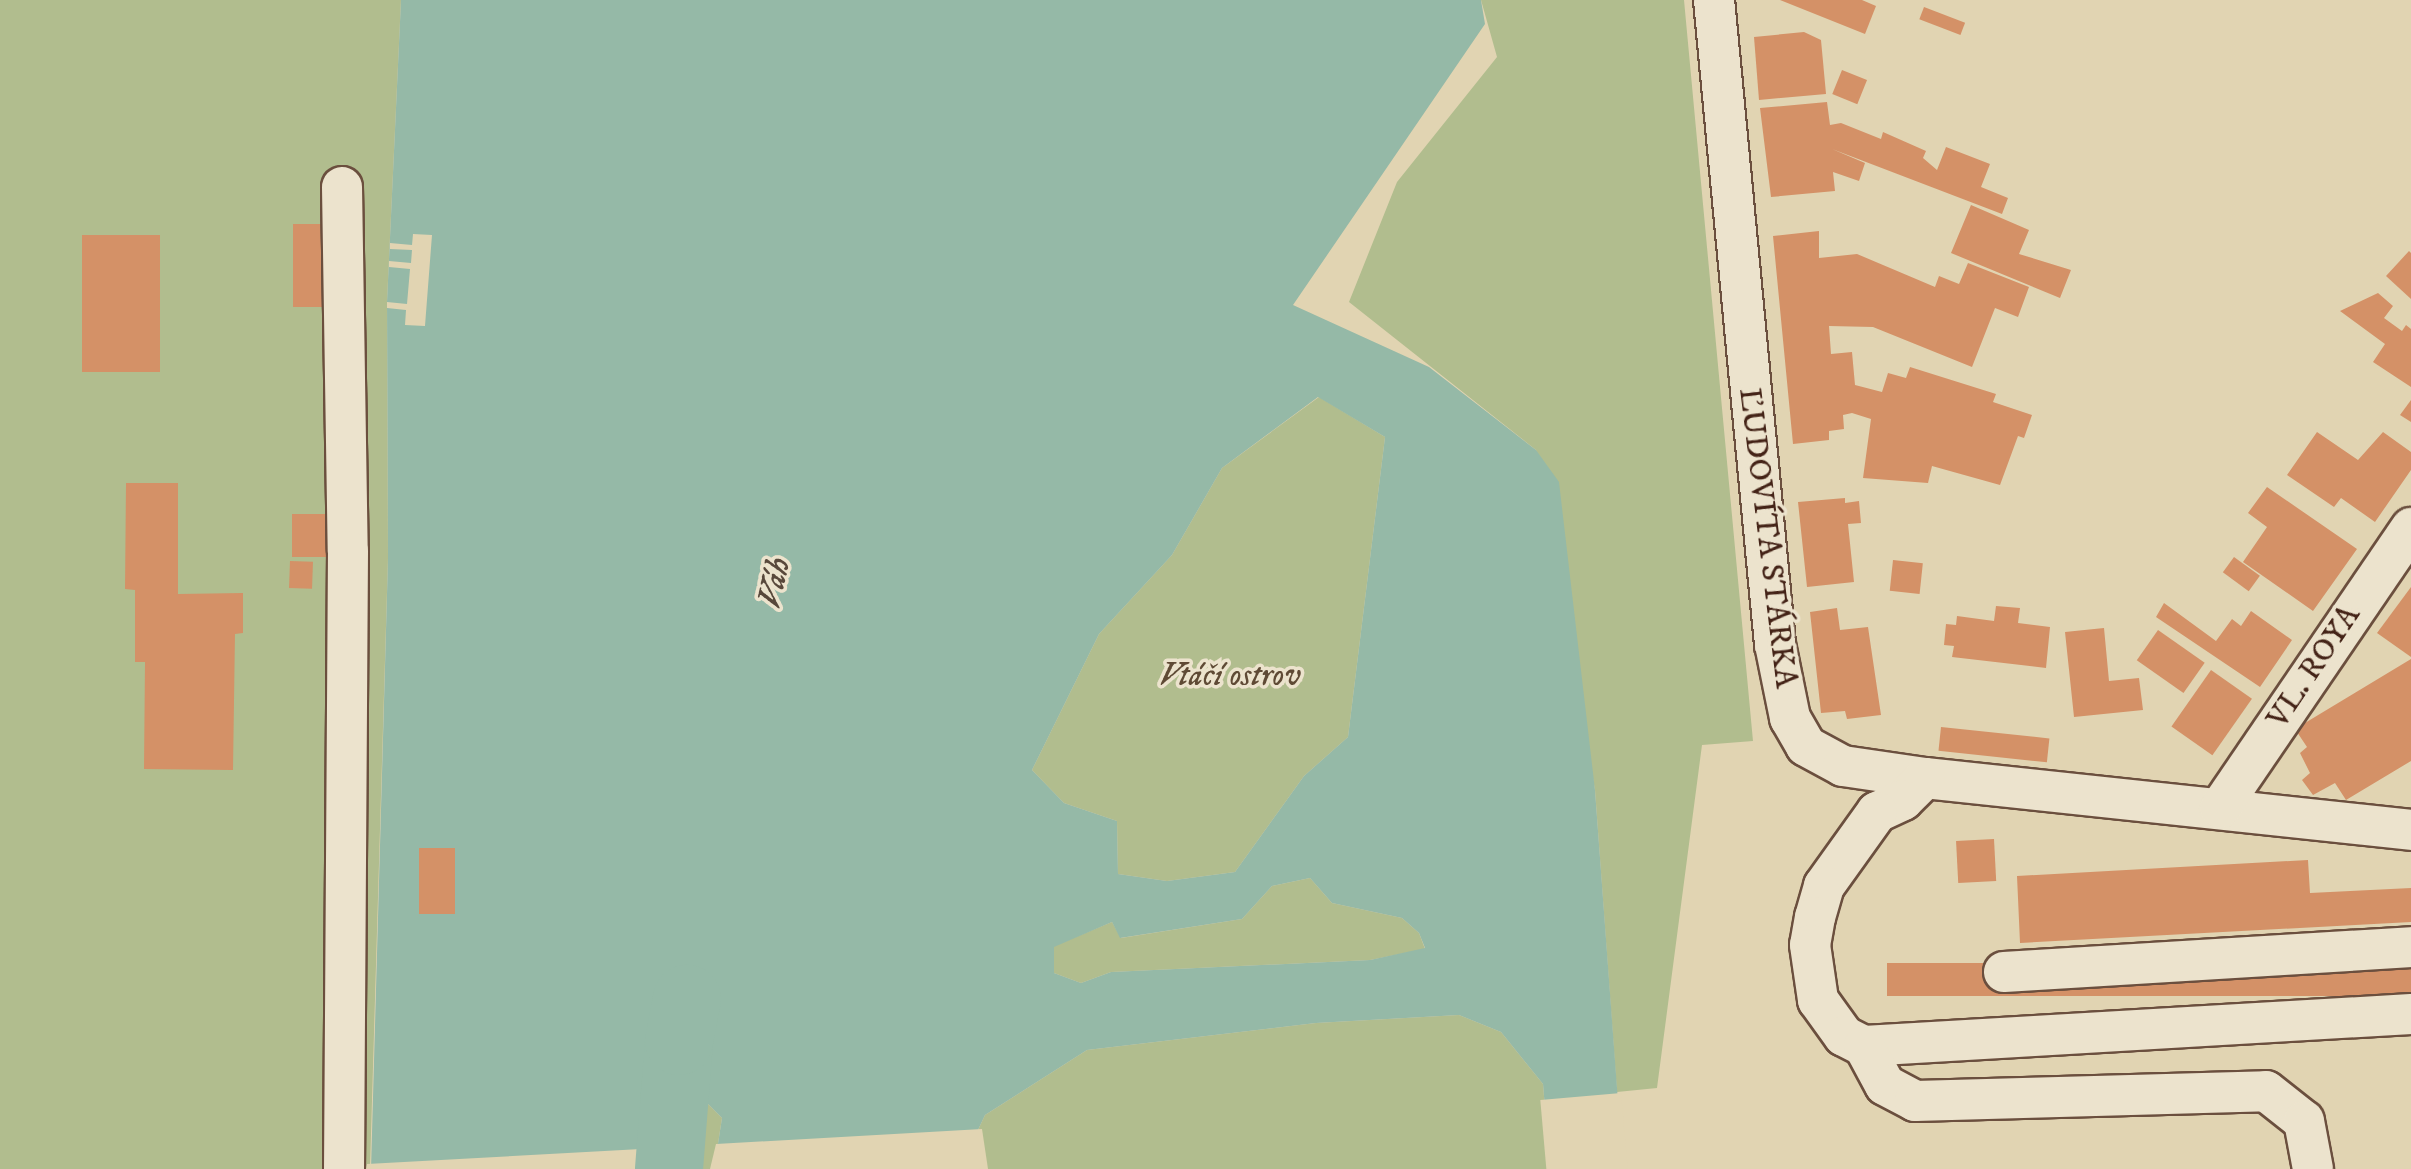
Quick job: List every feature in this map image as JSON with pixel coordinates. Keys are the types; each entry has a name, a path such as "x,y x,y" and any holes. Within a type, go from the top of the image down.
{"street":[{"name":"ĽUDOVÍTA STÁRKA","path":"1714,0 1756,479 1775,644 1790,718 1819,758 1925,778 2411,830"},
{"path":"342,187 348,551 344,1169"},
{"name":"VL. ROYA","path":"2220,808 2411,528"},
{"path":"1925,778 1903,800 1877,812 1824,886 1815,917 1810,945 1818,1000 1844,1036 1864,1046 2411,1014"},
{"path":"2004,972 2411,947"},
{"path":"1864,1046 1885,1085 1915,1101 2266,1091 2304,1121 2313,1169"}],"green space":[{"path":"0,0 401,0 387,302 388,558 370,1169 0,1169"},
{"path":"1481,0 1684,0 1753,741 1702,745 1657,1088 1617,1092 1595,790 1536,450 1349,302 1397,182 1497,57"},
{"name":"Vtáčí ostrov","path":"1319,397 1385,437 1348,737 1304,776 1235,872 1167,881 1118,874 1117,821 1064,803 1032,770 1099,634 1172,555 1222,468"},
{"path":"1310,878 1332,903 1402,918 1419,933 1425,949 1370,960 1111,972 1081,983 1054,973 1054,946 1112,922 1121,938 1242,919 1272,886"},
{"path":"1459,1015 1501,1032 1543,1084 1550,1169 984,1169 977,1132 985,1115 1087,1050 1316,1023"},
{"path":"689,1085 722,1118 714,1169 636,1169 637,1148 649,1135 653,1104"}],"water":[{"path":"401,0 1481,0 1485,24 1293,305 1429,367 1536,450 1559,482 1595,790 1623,1169 1550,1169 1543,1084 1501,1032 1459,1015 1316,1023 1087,1050 985,1115 977,1132 714,1169 722,1118 689,1085 653,1104 649,1135 637,1148 636,1169 371,1169 388,558 387,302","holes":["1318,397 1385,437 1348,737 1304,776 1235,872 1167,881 1118,874 1117,821 1064,803 1032,770 1099,634 1172,555 1222,468","1310,878 1332,903 1402,918 1419,933 1425,948 1370,960 1111,972 1081,983 1054,973 1054,947 1112,922 1120,938 1242,919 1272,886"]}],"pier":[{"path":"413,234 432,235 425,326 405,325 406,310 387,308 387,302 407,304 410,269 389,267 389,261 411,263 412,250 390,249 390,243 412,245"},
{"path":"1621,1093 1628,1169 1546,1169 1540,1100"},
{"path":"982,1129 988,1169 710,1169 716,1144"},
{"path":"641,1149 640,1169 366,1169 367,1164"}],"building":[{"path":"1780,0 1862,0 1876,6 1865,34"},
{"path":"1924,7 1965,23 1960,35 1919,19"},
{"path":"1804,32 1821,40 1826,94 1759,100 1754,37"},
{"path":"1842,70 1867,80 1857,104 1832,94"},
{"path":"1827,102 1830,125 1841,123 1881,139 1883,132 1926,151 1923,158 1937,170 1946,147 1990,164 1981,187 2008,198 2002,214 1832,149 1865,163 1859,181 1833,172 1835,191 1771,197 1760,108"},
{"path":"1971,205 2029,230 2019,254 2071,270 2060,298 1951,253"},
{"path":"293,224 329,224 329,307 293,307"},
{"path":"1819,231 1819,258 1857,254 1935,287 1939,276 1959,284 1968,263 2029,287 2018,317 1995,308 1972,367 1873,327 1829,326 1831,354 1852,352 1855,385 1882,392 1888,373 1906,378 1910,367 1996,394 1993,402 2032,415 2024,438 2018,436 2000,485 1932,466 1928,483 1863,478 1871,419 1852,413 1843,415 1844,429 1829,431 1829,440 1793,444 1773,236"},
{"path":"82,235 160,235 160,372 82,372"},
{"path":"2409,251 2411,253 2411,299 2386,276"},
{"path":"2378,293 2393,306 2384,318 2402,331 2406,325 2411,329 2411,387 2373,362 2385,344 2340,311"},
{"path":"2411,400 2411,422 2400,415"},
{"path":"2317,432 2358,460 2383,432 2411,452 2411,470 2375,522 2341,498 2334,507 2287,475"},
{"path":"126,483 178,483 178,594 243,593 243,633 235,634 233,770 144,769 145,662 135,662 135,590 125,589"},
{"path":"2267,487 2357,549 2313,611 2243,562 2267,527 2248,513"},
{"path":"1845,498 1845,503 1859,501 1861,523 1848,524 1854,582 1807,587 1798,502"},
{"path":"292,514 333,514 333,557 292,557"},
{"path":"2234,557 2260,576 2249,591 2223,572"},
{"path":"1893,560 1923,563 1920,594 1890,591"},
{"path":"290,561 313,562 312,589 289,588"},
{"path":"2411,587 2411,657 2377,633"},
{"path":"2164,603 2216,641 2232,619 2241,626 2251,611 2292,640 2260,687 2156,617"},
{"path":"1996,606 2020,608 2018,623 2050,627 2046,668 1952,657 1954,646 1944,645 1946,624 1956,625 1957,616 1994,621"},
{"path":"1837,608 1840,630 1868,627 1881,715 1847,719 1845,711 1821,713 1810,612"},
{"path":"2104,628 2109,681 2139,678 2143,710 2074,717 2065,632"},
{"path":"2158,630 2205,663 2183,693 2137,660"},
{"path":"2411,659 2411,761 2346,800 2335,783 2313,795 2302,780 2310,773 2300,753 2307,747 2295,729"},
{"path":"2211,670 2252,699 2212,755 2171,727"},
{"path":"1941,727 2049,738 2047,762 1938,751"},
{"path":"1994,839 1996,881 1958,883 1956,841"},
{"path":"419,848 455,848 455,914 419,914"},
{"path":"2308,860 2310,893 2411,888 2411,922 2020,943 2017,876"},
{"path":"1887,963 2411,963 2411,996 1887,996"}],"waterway":[{"name":"Váh","path":"669,1169 679,1041 687,999"}]}
